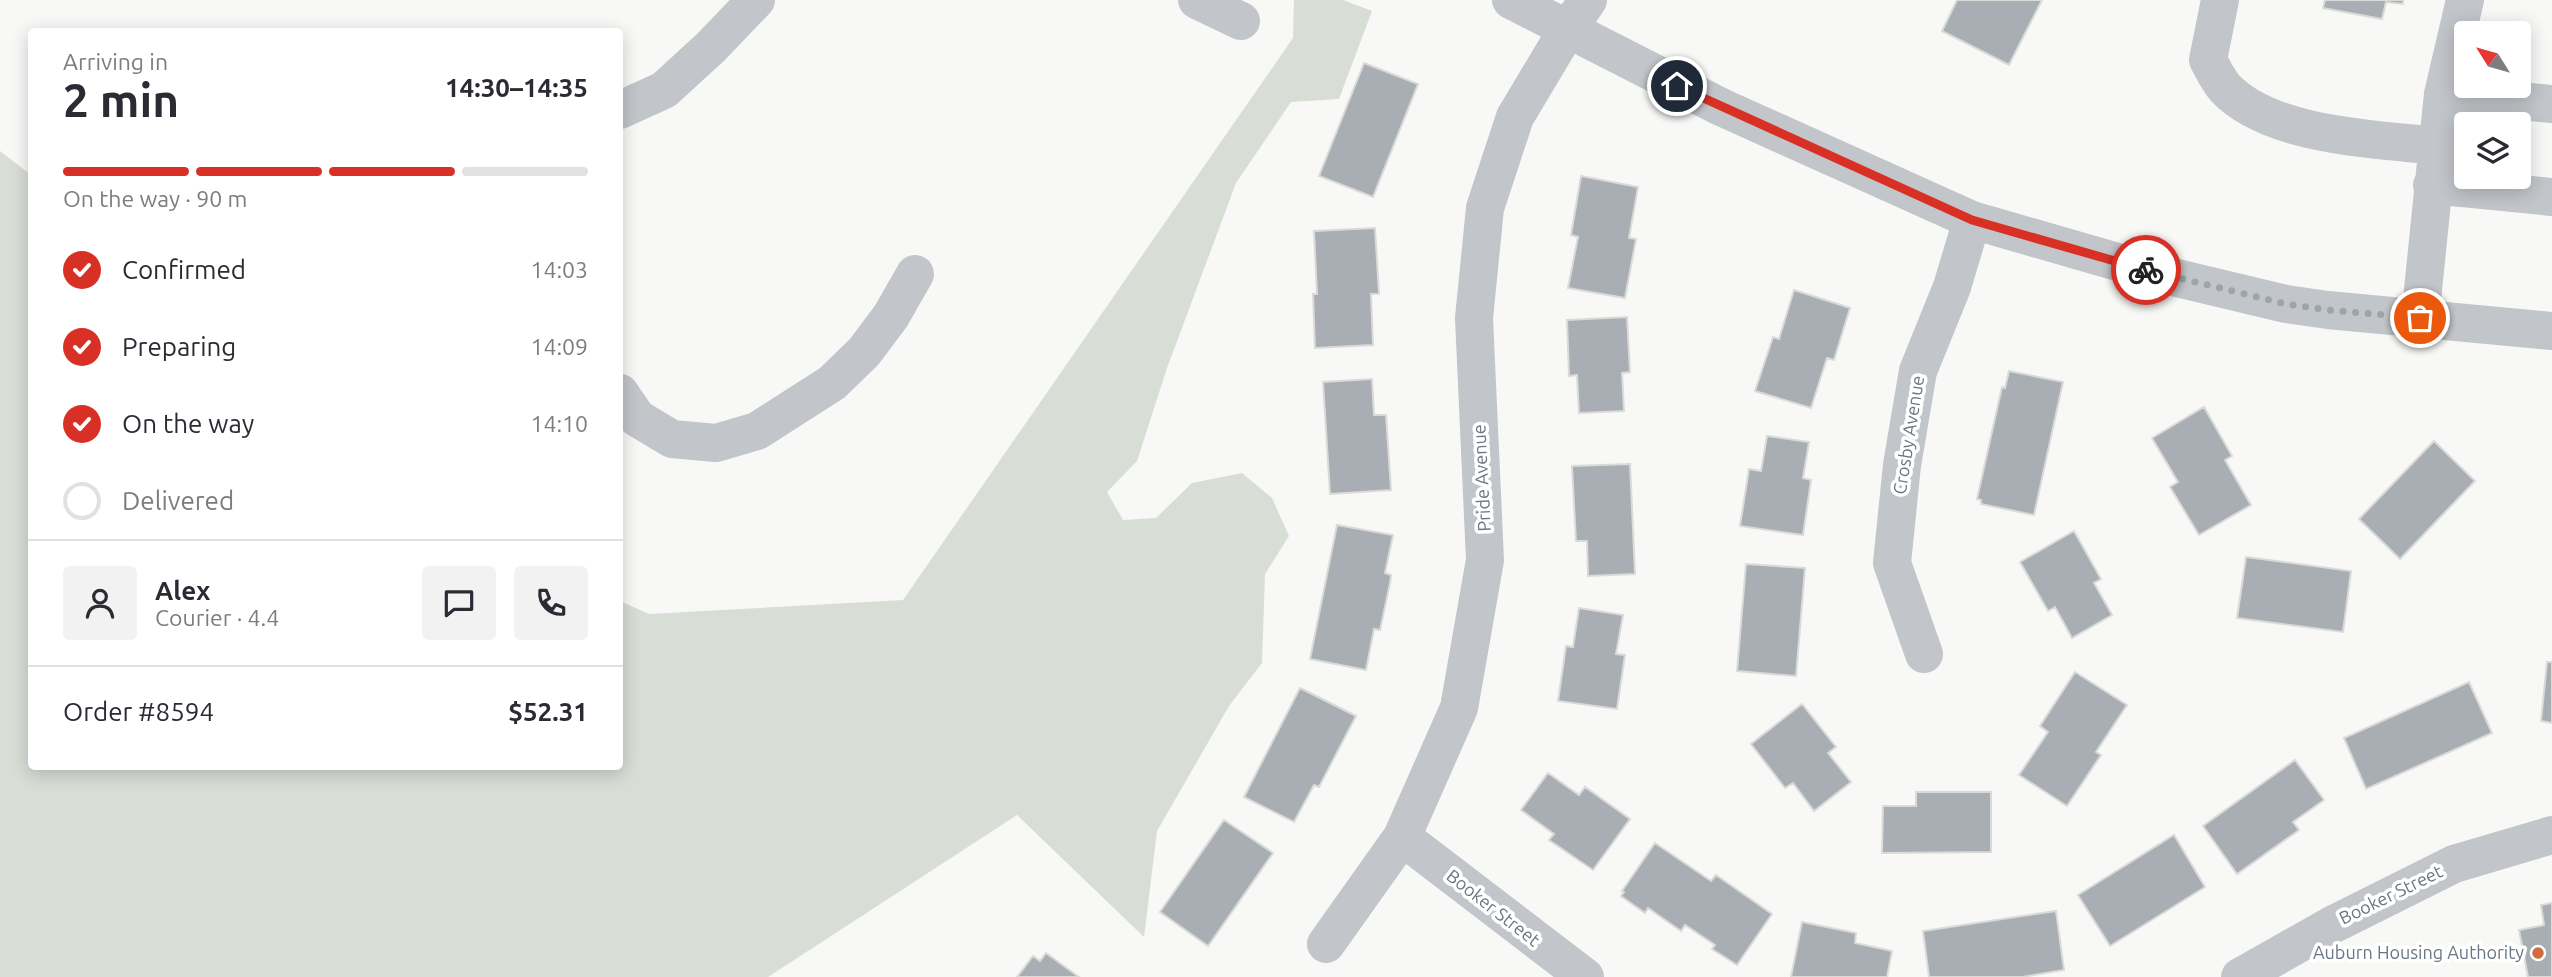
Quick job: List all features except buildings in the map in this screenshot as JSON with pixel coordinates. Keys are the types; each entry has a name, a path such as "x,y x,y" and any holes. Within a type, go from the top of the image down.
{"street":[{"path":"623,109 664,90 711,47 756,0"},
{"path":"1197,0 1241,21"},
{"path":"1511,0 1578,15 1721,107 1972,220 2152,272 2286,304 2552,331"},
{"path":"2220,0 2208,60 2225,88 2257,113 2321,132 2437,146"},
{"path":"2420,318 2443,94 2465,0"},
{"name":"Pride Avenue","path":"1326,944 1402,837 1459,708 1485,560 1474,318 1485,208 1515,117 1578,15"},
{"path":"2443,94 2552,104"},
{"path":"2432,185 2552,197"},
{"name":"Crosby Avenue","path":"1924,654 1892,563 1902,464 1918,371 1952,286 1972,220"},
{"path":"623,397 637,418 672,439 716,443 757,431 832,383 864,352 891,316 915,274"},
{"name":"Booker Street","path":"2240,977 2332,925 2454,864 2552,835"},
{"name":"Booker Street","path":"1402,837 1585,977"}],"shaded area":[{"path":"1294,0 1343,0 1372,11 1339,99 1291,102 1236,183 1167,368 1137,461 1107,492 1123,520 1156,518 1192,483 1242,473 1272,498 1289,536 1265,574 1262,663 1229,706 1157,831 1144,937 1017,815 768,977 0,977 0,151 28,173 28,770 623,770 623,602 649,614 903,600 1293,38"}],"way so far":[{"path":"2146,270 2286,304 2420,318"}],"place":[{"name":"Auburn Housing Authority","path":"2538,953"}],"route":[{"path":"1677,86 1972,220 2146,270"}]}
